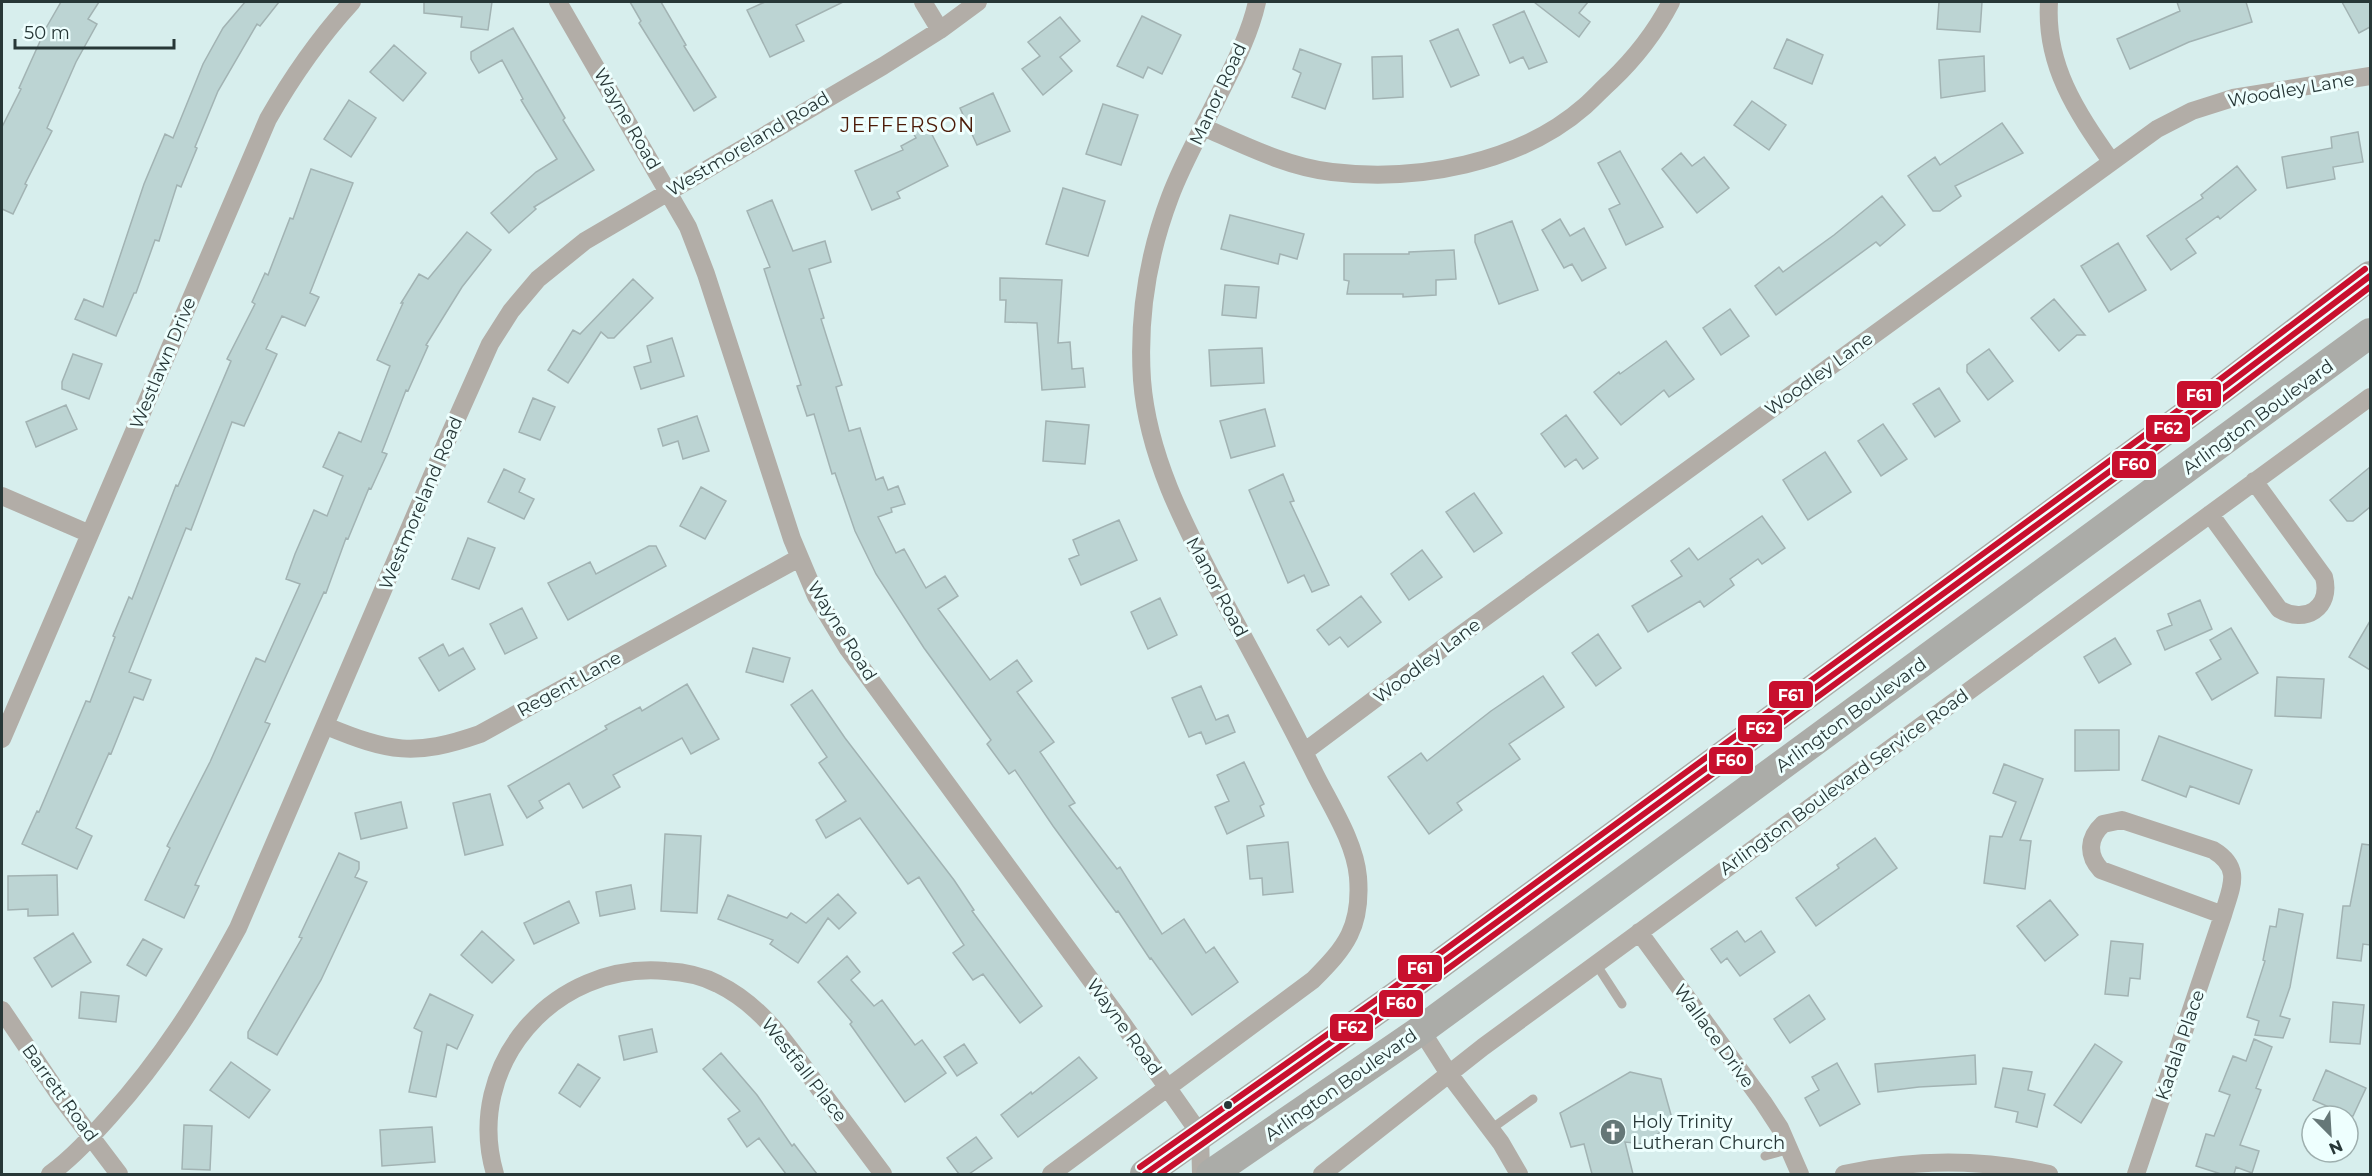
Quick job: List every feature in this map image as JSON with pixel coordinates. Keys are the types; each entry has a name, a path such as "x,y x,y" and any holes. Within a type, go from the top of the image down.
{"highway":[{"path":"1145,1174 1395,997 2219,391 2370,276"},
{"name":"Arlington Boulevard","path":"1211,1174 1420,1030 2370,333"},
{"path":"1420,1030 1415,1018 1418,1003 1450,956"}],"street":[{"name":"Westlawn Drive","path":"2,739 268,119 293,76 323,33 352,2"},
{"name":"Wayne Road","path":"558,2 688,227 706,274 799,558 816,596 848,649 1200,1134"},
{"path":"923,2 940,30"},
{"name":"Westmoreland Road","path":"50,1174 91,1137 142,1081 173,1039 208,983 238,928 490,344 511,311 532,287 568,253 940,30 978,2"},
{"name":"Manor Road","path":"1168,1089 1313,980 1340,953 1349,939 1359,902 1358,875 1352,850 1304,752 1170,495 1151,430 1142,382 1141,336 1145,292 1155,243 1171,195 1254,17 1257,2"},
{"path":"1203,127 1252,149 1295,164 1329,172 1370,175 1429,173 1466,165 1509,151 1550,130 1583,108 1633,60 1671,2"},
{"path":"2049,2 2049,26 2054,57 2067,92 2080,117 2111,161"},
{"name":"Woodley Lane","path":"1304,752 1451,642 2157,129 2192,111 2233,98 2265,91 2370,76"},
{"name":"Arlington Boulevard Service Road","path":"1322,1174 1483,1047 2370,397"},
{"path":"2210,514 2279,609 2298,617 2310,613 2321,605 2326,596 2327,588 2324,578 2254,482"},
{"path":"2,496 90,534"},
{"name":"Regent Lane","path":"326,726 369,743 394,749 421,749 451,744 480,734 799,558"},
{"name":"Kadala Place","path":"2136,1174 2223,915 2233,880 2232,870 2226,858 2213,850 2122,820 2103,824 2096,831 2092,840 2091,854 2101,870 2223,915"},
{"name":"Wallace Drive","path":"1639,933 1763,1102 1790,1149 1800,1174"},
{"name":"Westfall Place","path":"495,1174 491,1162 489,1128 492,1097 509,1053 528,1024 553,1002 577,987 622,971 651,970 678,972 717,983 759,1011 785,1041 883,1174"},
{"name":"Barrett Road","path":"2,1010 60,1096 119,1174"},
{"path":"1420,1030 1449,1074 1491,1129 1519,1174"},
{"path":"1051,1174 1168,1089"},
{"path":"1200,1134 1201,1174"},
{"path":"1844,1174 1879,1167 1932,1161 1988,1163 2049,1174"}],"lane":[{"path":"1596,964 1622,1004"},
{"path":"1491,1129 1533,1099"},
{"path":"1765,1156 1790,1149"}],"building":[{"path":"61,2 99,2 88,19 97,24 76,62 47,128 52,131 25,184 27,185 13,214 2,209 2,127 21,89 19,88 46,28"},
{"path":"245,2 279,2 260,26 257,24 218,91 181,187 177,185 159,241 155,240 136,293 134,293 116,336 75,319 84,299 103,307 144,184 165,134 173,138 203,64 223,28"},
{"path":"424,2 492,2 488,30 461,27 462,17 424,13"},
{"path":"630,2 661,2 686,45 684,46 716,97 694,111 639,23 641,21"},
{"path":"765,2 843,2 796,25 804,41 770,57 747,10"},
{"path":"1534,2 1588,2 1579,13 1590,22 1579,37"},
{"path":"1939,2 1982,2 1980,32 1937,29"},
{"path":"2177,2 2246,2 2252,22 2189,42 2130,69 2117,39 2180,11"},
{"path":"2342,2 2370,2 2370,27 2359,33"},
{"path":"1524,11 1547,62 1529,69 1523,57 1510,63 1493,25"},
{"path":"1142,16 1181,35 1162,74 1148,67 1143,78 1117,66"},
{"path":"1060,17 1080,41 1060,57 1072,71 1043,95 1022,69 1040,56 1028,42"},
{"path":"513,28 565,118 563,120 594,170 534,207 536,209 509,233 491,213 536,172 557,159 521,100 523,99 502,60 479,73 471,59 471,52"},
{"path":"1458,29 1479,75 1451,87 1430,41"},
{"path":"1787,39 1823,55 1812,84 1774,68"},
{"path":"394,45 426,73 403,101 370,72"},
{"path":"1300,49 1341,64 1325,109 1292,97 1301,73 1293,69"},
{"path":"1402,56 1403,97 1373,99 1372,57"},
{"path":"1984,56 1985,91 1941,98 1939,60"},
{"path":"993,93 1010,131 977,145 960,108"},
{"path":"349,100 376,118 351,157 324,139"},
{"path":"1752,101 1786,125 1769,150 1734,125"},
{"path":"1103,104 1138,115 1121,165 1086,154"},
{"path":"923,117 948,166 897,192 900,198 872,210 855,171 903,150 901,146 916,138 908,124"},
{"path":"2002,123 2023,153 1955,186 1961,196 1940,211 1933,211 1908,176 1935,157 1940,165"},
{"path":"2358,132 2363,162 2333,167 2335,179 2287,188 2282,157 2332,148 2331,137"},
{"path":"1620,151 1663,227 1626,245 1609,209 1620,204 1598,163"},
{"path":"1681,153 1692,166 1704,157 1729,188 1697,213 1662,169"},
{"path":"2237,166 2256,190 2220,219 2218,216 2186,239 2196,253 2171,270 2147,236 2203,198 2201,195"},
{"path":"311,169 353,183 310,293 319,297 305,326 282,316 266,349 277,354 244,426 232,422 191,530 186,528 129,672 151,680 143,700 134,697 111,754 109,753 76,828 92,836 77,869 22,844 37,811 39,812 86,701 90,702 129,597 132,599 176,485 178,486 231,361 227,359 255,304 252,302 265,273 268,275 290,218 293,219"},
{"path":"1063,188 1105,201 1088,256 1046,244"},
{"path":"1882,196 1905,225 1880,246 1876,242 1776,315 1755,286 1779,267 1783,272"},
{"path":"772,200 793,251 825,241 831,262 809,269 824,318 821,319 842,385 836,387 849,431 860,428 876,480 883,477 888,490 898,486 905,504 891,508 892,512 878,517 896,553 904,549 926,588 945,576 958,596 938,609 990,680 1017,660 1032,681 1017,692 1054,742 1040,752 1075,803 1069,806 1117,869 1120,867 1162,934 1184,919 1206,953 1214,947 1238,982 1192,1015 1118,911 1116,912 1053,826 1015,770 1009,774 987,744 991,740 924,648 876,574 855,531 835,473 832,474 814,414 807,416 797,386 801,385 764,269 770,267 747,211"},
{"path":"1230,215 1304,234 1297,259 1280,254 1278,264 1221,249"},
{"path":"1560,219 1570,236 1584,228 1606,268 1582,281 1572,264 1564,268 1542,230"},
{"path":"1512,221 1538,290 1499,304 1475,242 1475,235"},
{"path":"467,232 491,250 462,287 426,345 428,346 408,391 406,390 382,452 387,454 371,489 369,488 348,539 346,538 326,593 324,592 265,722 270,724 195,885 199,886 184,918 145,900 170,848 167,846 210,762 256,658 265,662 300,584 286,579 295,554 314,510 327,516 343,476 323,467 339,432 361,442 390,366 377,360 403,303 401,303 419,274 428,279"},
{"path":"2118,243 2146,290 2109,312 2081,266"},
{"path":"1454,250 1456,279 1436,280 1436,295 1403,297 1403,294 1347,294 1349,281 1344,280 1344,254 1409,254 1409,252"},
{"path":"1000,278 1062,280 1058,343 1070,342 1072,369 1083,368 1085,387 1042,390 1037,323 1005,322 1006,300 1000,300"},
{"path":"633,279 653,298 614,338 608,338 601,332 568,383 548,370 573,330 580,334"},
{"path":"1225,285 1259,287 1256,318 1222,315"},
{"path":"2054,299 2085,335 2077,335 2059,351 2031,318"},
{"path":"1730,309 1749,336 1721,355 1703,328"},
{"path":"672,338 684,376 641,389 634,367 651,362 647,346"},
{"path":"1666,341 1694,379 1669,397 1664,390 1621,425 1594,392 1619,372 1620,374"},
{"path":"1262,348 1264,383 1211,386 1209,350"},
{"path":"1989,349 2013,381 1988,400 1967,372 1967,365"},
{"path":"73,354 102,364 89,399 62,389 62,382"},
{"path":"1939,388 1960,421 1935,437 1913,404"},
{"path":"533,398 555,407 540,440 519,432"},
{"path":"66,405 77,429 36,447 26,422"},
{"path":"1265,409 1275,446 1231,458 1220,421"},
{"path":"1566,415 1598,458 1583,469 1576,459 1565,467 1541,434"},
{"path":"697,416 709,451 683,459 678,441 663,446 658,429"},
{"path":"1046,421 1089,425 1085,464 1043,461"},
{"path":"1883,424 1907,459 1881,476 1858,441"},
{"path":"1825,452 1851,492 1808,520 1783,480"},
{"path":"2370,467 2370,507 2353,521 2347,521 2330,500"},
{"path":"504,469 525,479 519,492 534,499 524,519 488,502"},
{"path":"1283,474 1294,501 1290,502 1329,585 1312,592 1304,575 1288,583 1249,490"},
{"path":"701,487 726,501 705,539 680,526"},
{"path":"1474,493 1502,533 1474,552 1446,512"},
{"path":"1762,516 1785,548 1762,564 1758,559 1730,579 1734,585 1704,607 1700,601 1648,632 1632,606 1682,576 1671,561 1689,548 1698,560"},
{"path":"1119,520 1137,560 1081,585 1069,559 1079,555 1073,540"},
{"path":"468,538 495,548 479,589 452,579"},
{"path":"649,546 656,546 666,566 568,620 548,583 590,562 596,574"},
{"path":"1422,550 1442,577 1409,600 1391,574"},
{"path":"1361,596 1381,622 1348,647 1340,637 1329,645 1317,630"},
{"path":"1160,598 1177,635 1148,649 1131,612"},
{"path":"2200,600 2212,629 2165,650 2157,631 2172,625 2168,614"},
{"path":"522,608 537,638 505,654 490,624"},
{"path":"2370,621 2370,670 2349,657"},
{"path":"2231,628 2258,673 2212,700 2196,673 2221,659 2210,640"},
{"path":"1598,634 1621,668 1596,686 1572,653"},
{"path":"2115,638 2131,664 2099,683 2084,657"},
{"path":"443,644 449,656 463,648 475,669 439,691 419,658"},
{"path":"753,648 790,658 783,682 746,672"},
{"path":"1543,676 1564,707 1509,744 1520,759 1457,803 1462,810 1429,834 1388,777 1421,753 1427,761 1491,711"},
{"path":"2277,677 2324,679 2321,718 2275,716"},
{"path":"687,684 719,739 691,754 682,738 613,775 620,787 583,808 569,783 539,801 543,808 527,818 508,786 607,729 605,726 640,707 642,711"},
{"path":"1201,686 1216,720 1228,715 1235,732 1206,744 1201,732 1189,737 1172,698"},
{"path":"812,690 845,738 954,880 974,910 972,911 1042,1006 1020,1023 983,974 973,980 953,953 964,945 919,877 908,884 860,818 826,838 816,820 846,801 819,763 827,757 791,705"},
{"path":"2075,730 2119,730 2119,770 2075,771"},
{"path":"2159,736 2252,770 2239,804 2190,786 2186,797 2142,780"},
{"path":"1244,762 1264,804 1260,806 1264,816 1227,834 1215,807 1229,801 1217,775"},
{"path":"2004,764 2043,779 2020,840 2031,841 2025,889 1984,883 1990,836 2002,837 2016,802 1993,793"},
{"path":"490,794 503,845 465,855 453,803"},
{"path":"401,802 407,828 361,839 355,813"},
{"path":"665,834 701,836 697,913 661,911"},
{"path":"1875,838 1897,868 1816,926 1796,898 1839,868 1837,865"},
{"path":"1288,842 1293,892 1263,895 1262,878 1250,879 1247,846"},
{"path":"2362,844 2370,845 2370,945 2363,944 2361,961 2337,958 2343,906 2350,906"},
{"path":"339,853 359,862 359,869 355,877 367,882 321,980 277,1055 248,1038 248,1032 302,938 299,937"},
{"path":"57,875 58,915 28,916 28,909 8,910 8,876"},
{"path":"631,885 635,909 600,916 596,892"},
{"path":"838,894 856,913 839,929 828,918 798,963 770,944 773,940 718,919 728,895 787,918 791,913 806,923"},
{"path":"2050,900 2078,935 2045,961 2017,926"},
{"path":"569,901 579,923 534,944 524,923"},
{"path":"2279,909 2303,914 2290,987 2280,1016 2290,1019 2283,1038 2255,1035 2259,1021 2247,1017 2265,961 2263,960 2270,926 2276,927"},
{"path":"482,931 514,960 492,983 461,955"},
{"path":"1737,931 1745,942 1761,931 1775,952 1740,976 1727,958 1721,963 1711,949"},
{"path":"73,933 91,962 52,987 34,958"},
{"path":"143,939 162,949 146,976 127,965"},
{"path":"2111,941 2143,944 2140,979 2130,978 2128,996 2105,994"},
{"path":"847,956 860,972 851,980 874,1006 882,1000 915,1045 922,1040 946,1073 905,1102 850,1024 852,1022 818,982"},
{"path":"81,992 119,996 116,1022 79,1018"},
{"path":"430,994 473,1015 457,1049 447,1044 436,1097 409,1092 422,1032 414,1028"},
{"path":"1809,995 1825,1019 1790,1043 1774,1019"},
{"path":"2333,1002 2364,1005 2360,1044 2330,1042"},
{"path":"652,1029 657,1052 624,1060 619,1036"},
{"path":"2254,1039 2272,1047 2256,1088 2261,1090 2240,1145 2259,1151 2252,1173 2236,1167 2234,1174 2221,1174 2196,1166 2206,1134 2214,1136 2230,1095 2219,1091 2233,1056 2246,1061"},
{"path":"964,1044 977,1063 957,1076 944,1057"},
{"path":"2095,1044 2122,1062 2081,1123 2054,1105"},
{"path":"721,1053 757,1095 792,1146 794,1144 817,1174 786,1174 759,1138 747,1147 728,1119 740,1111 703,1069"},
{"path":"1975,1055 1976,1084 1878,1092 1875,1064"},
{"path":"1079,1057 1097,1078 1018,1137 1001,1115"},
{"path":"231,1062 270,1090 249,1118 210,1090"},
{"path":"1837,1063 1860,1104 1820,1126 1805,1098 1819,1090 1812,1077"},
{"path":"578,1064 600,1078 580,1107 559,1093"},
{"path":"2003,1068 2032,1072 2028,1090 2045,1094 2037,1127 2016,1122 2018,1112 1995,1107"},
{"path":"2326,1070 2366,1088 2359,1104 2322,1104 2313,1100"},
{"name":"Holy Trinity Lutheran Church","path":"1630,1072 1661,1079 1673,1122 1645,1144 1625,1142 1633,1174 1592,1174 1584,1144 1571,1147 1560,1113"},
{"path":"184,1125 212,1126 210,1170 182,1169"},
{"path":"432,1127 435,1162 382,1166 380,1130"},
{"path":"976,1137 992,1158 969,1174 959,1174 947,1158"}],"transit line":[{"name":"F61","path":"1140,1167 1390,990 2214,384 2365,269"},
{"name":"F62","path":"1145,1174 1395,997 2219,391 2370,276"},
{"name":"F60","path":"1160,1174 1400,1004 2224,398 2370,287"}],"place":[{"name":"Holy Trinity Lutheran Church","path":"1613,1132"}],"district":[{"name":"JEFFERSON","path":"908,125"}]}
